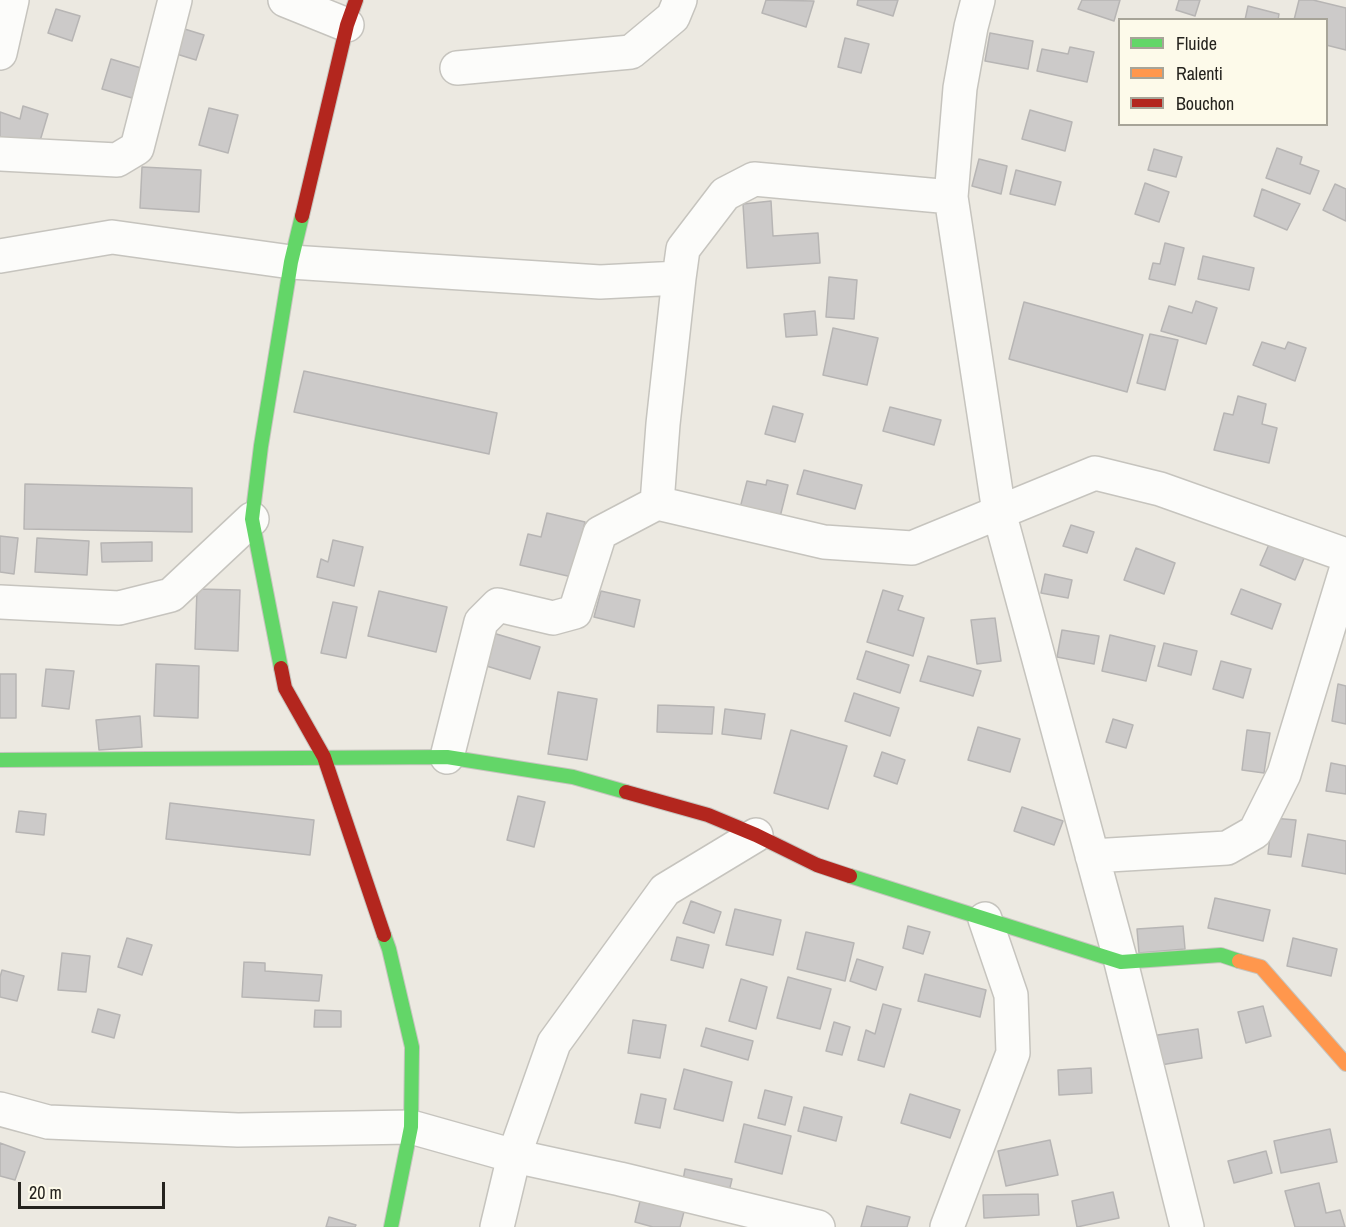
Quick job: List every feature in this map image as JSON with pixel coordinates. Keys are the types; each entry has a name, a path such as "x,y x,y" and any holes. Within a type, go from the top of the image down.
{"street":[{"path":"0,53 12,0"},
{"path":"0,154 117,160 137,148 175,0"},
{"path":"285,0 351,13 291,262 261,446 252,519 285,688 324,757 389,949 412,1047 411,1126 391,1227"},
{"path":"458,68 631,52 673,17 680,0"},
{"path":"978,0 960,88 951,197 999,512 1121,962 1187,1227"},
{"path":"657,503 663,424 683,249 724,194 754,179 951,197"},
{"path":"0,256 112,237 291,262 600,282 680,279"},
{"path":"447,758 481,622 498,604 553,618 575,612 600,533 657,503 824,542 912,548 1095,473 1160,489 1346,555"},
{"path":"0,602 119,608 171,595 252,519"},
{"path":"1092,856 1227,848 1256,832 1284,774 1346,570"},
{"path":"0,760 447,758 573,777 708,815 756,835 817,865 1121,962 1221,955 1261,967 1346,1064"},
{"path":"497,1227 514,1156 554,1043 665,890 756,835"},
{"path":"947,1227 1013,1053 1011,995 985,919"},
{"path":"0,1109 48,1122 238,1130 411,1126 514,1156 818,1227"}],"building":[{"path":"766,0 814,1 806,27 762,13"},
{"path":"858,0 898,0 893,16 857,5"},
{"path":"1082,0 1120,0 1114,21 1078,9"},
{"path":"1179,0 1200,0 1195,16 1176,10"},
{"path":"1299,0 1313,0 1346,8 1346,50 1328,46 1328,18 1294,18"},
{"path":"1248,6 1279,14 1278,18 1245,18"},
{"path":"56,9 80,16 72,41 48,33"},
{"path":"178,27 204,35 196,60 170,52"},
{"path":"990,33 1033,41 1028,69 985,61"},
{"path":"845,38 869,44 861,73 838,67"},
{"path":"1070,47 1094,52 1087,82 1037,71 1042,49 1068,54"},
{"path":"111,59 141,68 132,98 102,89"},
{"path":"23,106 48,114 37,151 0,139 0,112 20,119"},
{"path":"209,108 238,115 228,153 199,145"},
{"path":"1030,110 1072,122 1065,151 1022,139"},
{"path":"1277,148 1302,157 1300,164 1319,171 1310,194 1266,178"},
{"path":"1154,149 1182,157 1176,177 1148,170"},
{"path":"979,159 1007,166 1001,194 972,186"},
{"path":"142,167 201,170 199,212 140,208"},
{"path":"1016,170 1061,182 1055,205 1010,194"},
{"path":"1145,183 1169,192 1159,222 1135,214"},
{"path":"1335,184 1346,189 1346,221 1323,210"},
{"path":"1262,189 1300,204 1287,230 1254,216"},
{"path":"771,201 773,236 818,233 820,263 747,268 743,204"},
{"path":"1165,243 1184,248 1175,285 1149,279 1153,263 1160,264"},
{"path":"1203,256 1254,268 1249,290 1198,279"},
{"path":"829,277 857,280 854,319 826,317"},
{"path":"1196,301 1217,308 1206,344 1161,331 1169,306 1192,313"},
{"path":"1024,302 1143,335 1127,392 1009,359"},
{"path":"815,311 817,335 786,337 784,314"},
{"path":"833,328 878,338 867,385 823,375"},
{"path":"1150,334 1178,340 1165,390 1137,383"},
{"path":"1262,342 1285,349 1288,342 1306,348 1295,381 1253,365"},
{"path":"304,371 497,413 489,454 294,412"},
{"path":"1238,396 1266,404 1262,424 1277,428 1269,463 1214,450 1224,413 1233,415"},
{"path":"773,406 803,414 795,442 765,434"},
{"path":"890,407 941,420 934,445 883,431"},
{"path":"804,470 862,485 855,509 797,494"},
{"path":"767,480 788,485 780,517 740,508 747,481 766,485"},
{"path":"25,484 192,488 192,532 24,529"},
{"path":"547,513 585,522 572,577 520,565 528,534 541,537"},
{"path":"1071,525 1094,532 1087,553 1063,546"},
{"path":"1273,535 1307,551 1295,580 1260,565"},
{"path":"0,536 18,538 14,574 0,572"},
{"path":"37,538 89,541 87,575 35,572"},
{"path":"333,540 363,547 354,586 317,577 321,559 328,562"},
{"path":"152,542 152,561 102,562 101,543"},
{"path":"1136,548 1175,563 1164,594 1124,580"},
{"path":"1045,574 1072,580 1068,598 1041,593"},
{"path":"197,589 240,590 238,651 195,649"},
{"path":"1241,589 1281,604 1272,629 1231,614"},
{"path":"883,590 903,596 898,610 924,618 913,656 867,642"},
{"path":"379,591 447,607 436,652 368,636"},
{"path":"601,591 640,600 634,627 594,617"},
{"path":"333,602 357,607 346,658 321,653"},
{"path":"995,618 1001,661 977,664 971,620"},
{"path":"1062,630 1099,636 1094,664 1057,657"},
{"path":"493,633 540,647 530,679 483,665"},
{"path":"1110,635 1155,646 1146,681 1102,671"},
{"path":"1164,643 1197,651 1191,675 1158,666"},
{"path":"866,651 909,665 900,693 857,679"},
{"path":"928,656 981,671 973,696 920,681"},
{"path":"1221,661 1251,669 1243,698 1213,689"},
{"path":"156,664 199,666 198,718 154,716"},
{"path":"46,669 74,671 69,709 42,706"},
{"path":"0,674 16,674 16,718 0,718"},
{"path":"1338,684 1346,686 1346,724 1332,721"},
{"path":"558,692 597,699 587,760 548,754"},
{"path":"854,693 899,708 890,736 845,721"},
{"path":"658,705 714,707 712,734 657,732"},
{"path":"725,709 765,714 761,739 722,734"},
{"path":"140,716 142,747 99,750 96,720"},
{"path":"1113,719 1133,725 1126,748 1106,742"},
{"path":"978,727 1020,739 1010,772 968,760"},
{"path":"791,730 847,746 828,809 774,793"},
{"path":"1247,730 1270,733 1264,773 1242,770"},
{"path":"882,752 905,760 897,784 874,776"},
{"path":"1331,763 1346,766 1346,794 1326,791"},
{"path":"518,796 545,802 534,847 507,840"},
{"path":"170,803 314,820 310,855 166,839"},
{"path":"1022,807 1063,821 1054,845 1014,831"},
{"path":"19,811 46,814 44,835 16,832"},
{"path":"1272,818 1296,820 1291,857 1268,854"},
{"path":"1308,834 1346,841 1346,874 1302,866"},
{"path":"1215,898 1270,910 1263,941 1208,928"},
{"path":"691,901 721,912 714,933 683,923"},
{"path":"735,909 781,920 773,955 726,945"},
{"path":"908,926 930,932 923,954 903,948"},
{"path":"1183,926 1185,949 1139,953 1137,929"},
{"path":"806,932 854,943 845,981 797,969"},
{"path":"677,937 709,945 703,968 671,960"},
{"path":"127,938 152,945 142,975 118,967"},
{"path":"1293,938 1337,949 1331,976 1287,966"},
{"path":"62,953 90,956 86,992 58,990"},
{"path":"857,959 883,967 876,990 850,981"},
{"path":"244,962 265,963 265,971 322,975 319,1001 242,997"},
{"path":"2,970 24,976 17,1001 0,997"},
{"path":"925,974 986,990 980,1017 918,1001"},
{"path":"788,977 831,989 820,1029 777,1018"},
{"path":"741,979 767,987 756,1029 729,1021"},
{"path":"883,1004 901,1009 884,1067 858,1060 866,1030 875,1034"},
{"path":"1263,1006 1271,1036 1246,1043 1238,1012"},
{"path":"98,1009 120,1015 114,1038 92,1032"},
{"path":"315,1010 341,1011 341,1027 314,1027"},
{"path":"633,1020 666,1025 660,1058 628,1053"},
{"path":"834,1022 850,1027 842,1055 826,1051"},
{"path":"706,1028 753,1041 748,1060 701,1046"},
{"path":"1198,1029 1202,1058 1155,1066 1151,1036"},
{"path":"1091,1068 1092,1093 1059,1095 1058,1070"},
{"path":"684,1069 732,1082 723,1121 674,1109"},
{"path":"765,1090 792,1097 785,1125 758,1118"},
{"path":"641,1094 666,1099 660,1128 635,1123"},
{"path":"910,1094 960,1110 950,1138 901,1123"},
{"path":"804,1107 842,1117 836,1141 798,1131"},
{"path":"744,1124 791,1136 782,1174 735,1162"},
{"path":"1330,1129 1337,1162 1281,1173 1274,1141"},
{"path":"1050,1140 1058,1175 1006,1186 998,1151"},
{"path":"0,1143 25,1152 15,1180 0,1176"},
{"path":"1266,1151 1272,1173 1234,1183 1228,1161"},
{"path":"685,1169 732,1179 728,1196 682,1186"},
{"path":"1319,1183 1326,1213 1340,1210 1345,1227 1295,1227 1285,1191"},
{"path":"1113,1192 1119,1218 1077,1227 1072,1201"},
{"path":"1038,1194 1039,1215 984,1218 983,1195"},
{"path":"641,1197 685,1208 680,1227 653,1227 635,1222"},
{"path":"867,1206 910,1217 907,1227 861,1227"},
{"path":"329,1217 356,1225 355,1227 326,1227"}],"traffic: fast":[{"path":"281,668 252,519 261,446 291,262 302,216"},
{"path":"0,760 447,757 573,777 626,792"},
{"path":"850,876 1121,962 1221,955 1239,961"},
{"path":"384,935 412,1047 411,1127 391,1227"}],"traffic: slow":[{"path":"1239,961 1261,967 1346,1064"}],"traffic: jam":[{"path":"302,216 347,25 356,0"},
{"path":"281,668 285,688 324,757 384,935"},
{"path":"626,792 708,815 756,835 817,865 850,876"}]}
